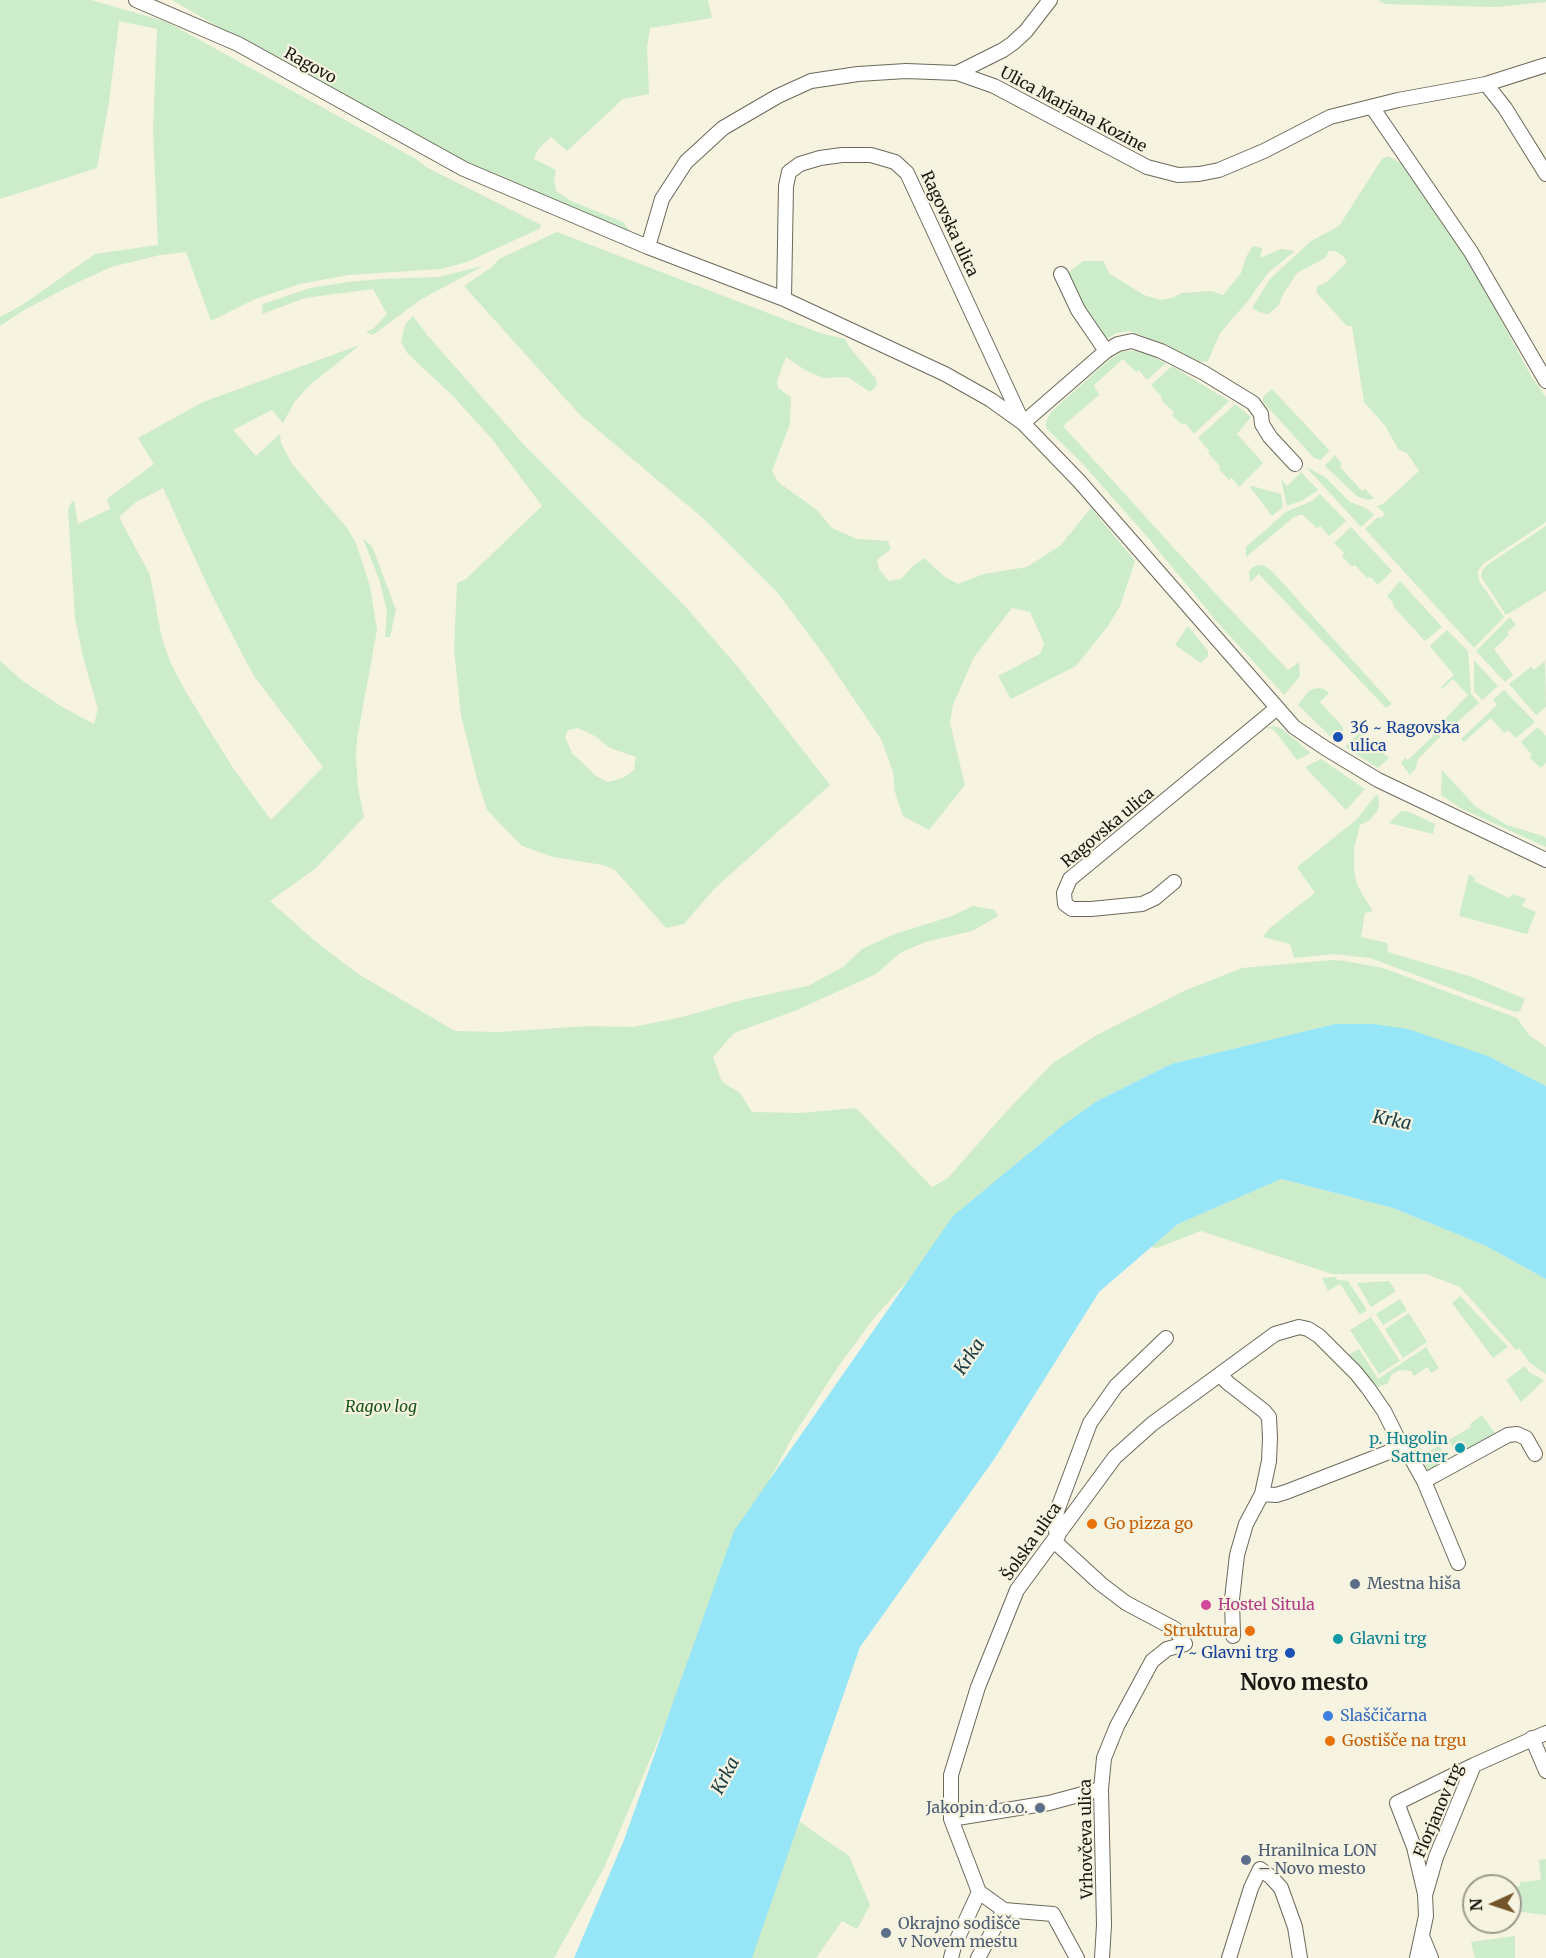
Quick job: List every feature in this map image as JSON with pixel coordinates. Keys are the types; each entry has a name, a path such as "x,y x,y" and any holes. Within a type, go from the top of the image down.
{"street":[{"name":"Ragovo","path":"136,0 238,44 464,170"},
{"path":"957,73 1013,43 1026,31 1050,0"},
{"name":"Ulica Marjana Kozine","path":"648,247 662,199 686,162 723,128 778,96 811,81 858,74 906,71 957,73 994,86 1147,167 1178,175 1219,170 1264,151 1330,117 1398,100 1486,84 1546,65"},
{"path":"1486,84 1505,108 1546,174"},
{"path":"1372,107 1471,252 1546,381"},
{"name":"Ragovska ulica","path":"784,299 786,186 789,172 800,164 820,158 871,155 895,162 907,173 1023,423"},
{"name":"Ragovska ulica","path":"464,170 648,247 784,299 945,374 991,400 1023,423 1079,481 1294,727 1378,780 1546,860"},
{"path":"1061,274 1078,310 1106,351"},
{"path":"1023,423 1106,351 1118,344 1132,341 1161,351 1204,373 1253,403 1270,437 1295,464"},
{"name":"Ragovska ulica","path":"1174,882 1155,898 1142,904 1072,909 1065,904 1064,893 1070,879 1277,708"},
{"name":"Šolska ulica","path":"951,1819 951,1775 978,1687 1017,1590 1115,1457 1152,1424 1221,1375 1252,1349 1275,1334 1299,1327 1308,1329 1319,1336 1368,1388 1384,1411 1402,1447"},
{"path":"1056,1539 1057,1511 1090,1423 1116,1386 1166,1338"},
{"path":"1221,1375 1269,1417 1269,1461 1262,1494 1246,1524 1237,1555 1232,1599 1233,1636"},
{"path":"1424,1481 1508,1435 1517,1434 1526,1438 1535,1454"},
{"path":"1262,1494 1276,1495 1286,1492 1402,1447 1409,1454 1424,1481 1458,1563"},
{"name":"Vrhovčeva ulica","path":"1056,1539 1101,1584 1126,1603 1175,1629 1185,1644 1167,1649 1152,1662 1117,1726 1104,1758 1101,1789 1104,1925 1102,1958"},
{"name":"Florjanov trg","path":"1425,1894 1436,1857 1474,1766 1546,1733"},
{"path":"1532,1738 1546,1771"},
{"path":"1418,1958 1426,1916 1425,1894 1414,1847 1397,1803 1474,1766"},
{"path":"1077,1958 1053,1914 1004,1910 978,1892 951,1819 1049,1803 1101,1789"},
{"path":"1228,1958 1251,1888 1260,1869 1271,1876 1281,1888 1295,1927 1300,1958"},
{"path":"951,1958 978,1892"},
{"path":"978,1958 1004,1910"},
{"path":"1422,1936 1431,1958"}],"green space":[{"path":"0,0 91,0 167,22 416,159 428,168 541,225 539,229 467,262 441,269 348,275 300,284 255,299 211,321 186,252 160,255 111,267 24,310 0,326 0,317 22,305 95,254 158,245 153,130 157,29 119,21 109,102 97,168 0,199"},
{"path":"172,0 708,0 712,18 650,28 647,47 649,94 623,99 567,151 551,137 538,149 534,159 556,170 554,180 556,191 571,201 623,222 631,233 438,155"},
{"path":"1378,0 1546,0 1546,2 1496,7 1385,4"},
{"path":"1388,156 1406,166 1463,248 1531,376 1546,397 1546,522 1483,564 1478,571 1479,581 1504,617 1474,648 1365,529 1385,514 1377,506 1383,504 1419,471 1407,453 1398,449 1386,427 1364,402 1352,326 1347,326 1316,292 1317,287 1328,281 1347,262 1335,251 1329,251 1325,258 1297,273 1278,306 1268,314 1252,308 1270,279 1311,241 1339,226 1382,159"},
{"path":"557,232 820,333 845,339 876,379 877,385 870,392 848,377 823,378 805,370 786,357 777,381 778,388 791,397 790,424 772,471 778,482 817,510 832,528 857,539 888,541 891,549 877,560 879,569 889,581 901,579 924,558 945,577 958,584 984,574 1027,567 1061,545 1091,508 1135,561 1120,606 1108,626 1076,666 1011,699 998,676 1040,654 1044,643 1030,612 1012,608 974,657 953,705 950,723 965,785 929,830 903,816 895,792 893,772 881,739 824,655 777,592 704,519 580,415 464,286 492,267 499,259"},
{"path":"1253,246 1262,248 1260,258 1281,249 1295,251 1269,272 1220,333 1208,361 1199,362 1164,344 1130,331 1117,333 1103,341 1078,303 1069,277 1069,272 1083,261 1103,261 1110,274 1144,295 1160,300 1182,293 1211,291 1223,295 1241,273 1246,257"},
{"path":"483,266 420,300 373,335 366,332 374,328 387,314 373,289 305,298 262,314 263,304 310,288 381,279 438,277"},
{"path":"413,316 525,446 683,604 738,667 830,785 714,889 684,924 666,928 615,870 603,865 553,857 522,846 487,810 461,716 454,650 457,583 466,579 542,506 492,439 452,395 408,354 401,342 405,325","holes":["578,728 595,736 610,748 636,757 634,770 623,778 608,782 596,776 572,753 565,737 568,730"]},
{"name":"Ragov log","path":"360,345 311,384 295,401 283,423 272,410 233,430 256,456 280,434 281,443 292,464 347,528 356,543 370,586 377,630 357,739 358,788 364,817 316,868 270,901 315,941 358,974 455,1031 500,1032 587,1026 633,1027 682,1017 746,999 808,986 843,967 862,949 895,934 952,916 973,906 995,910 998,916 972,931 925,942 900,953 876,974 797,1010 734,1033 713,1057 722,1082 740,1093 752,1112 800,1113 856,1108 932,1187 948,1178 1053,1063 1097,1035 1184,991 1242,968 1333,960 1383,968 1517,1018 1529,1035 1546,1047 1546,1086 1488,1056 1335,1024 1171,1064 1097,1101 1048,1137 998,1180 874,1318 840,1364 793,1436 748,1521 720,1585 665,1724 604,1868 554,1958 0,1958 0,661 24,682 94,724 98,709 83,657 75,618 68,509 74,500 78,524 110,509 107,499 154,464 138,438 203,402","holes":["163,488 210,591 254,676 323,767 271,820 233,768 171,664 162,639 150,575 119,517 136,502"]},
{"path":"1123,351 1141,351 1166,363 1147,380 1139,370 1136,372 1123,359 1094,385 1099,395 1063,426 1288,670 1299,662 1300,676 1284,695 1218,623 1083,464 1046,428 1051,412 1108,361"},
{"path":"1172,366 1229,401 1194,434 1185,423 1182,425 1172,415 1174,412 1161,400 1162,397 1151,385"},
{"path":"1272,389 1330,451 1320,460 1314,458 1263,402 1263,397"},
{"path":"1235,404 1251,417 1237,434 1263,463 1239,487 1232,478 1229,480 1219,469 1220,466 1198,438"},
{"path":"1335,455 1342,464 1340,467 1362,491 1365,489 1374,498 1369,500 1358,497 1327,468 1325,465"},
{"path":"1306,467 1325,477 1350,502 1366,508 1374,515 1361,527"},
{"path":"1301,472 1318,490 1303,500 1287,506 1281,479 1287,486"},
{"path":"1250,487 1281,494 1283,507 1272,516"},
{"path":"1320,494 1346,521 1329,536 1320,526 1317,528 1302,514 1294,517 1246,557 1246,547 1286,512 1312,501"},
{"path":"1546,526 1546,591 1506,615 1481,577 1482,571 1487,565"},
{"path":"1351,527 1392,571 1378,585 1370,577 1367,578 1355,565 1352,567 1342,556 1344,553 1334,543"},
{"path":"363,539 372,546 396,610 390,637 385,637 387,612 380,582"},
{"path":"1259,565 1271,570 1392,704 1386,708 1259,574 1250,582 1249,572 1253,567"},
{"path":"1400,581 1442,627 1425,641 1393,606 1394,604 1387,596"},
{"path":"1510,617 1516,625 1507,632 1509,635 1494,649 1513,675 1505,682 1476,651"},
{"path":"1188,626 1208,651 1208,656 1201,663 1175,645"},
{"path":"1447,630 1468,651 1471,694 1479,703 1451,727 1444,720 1468,695 1453,679 1442,689 1441,687 1454,675 1430,646"},
{"path":"1474,660 1498,686 1482,700 1474,691"},
{"path":"1545,661 1546,707 1536,715 1509,684 1531,667 1534,670"},
{"path":"1319,688 1329,693 1320,702 1343,727 1340,737 1336,734 1332,738 1298,705 1308,692"},
{"path":"1504,690 1535,722 1516,738 1508,730 1504,733 1491,718 1464,742 1461,739 1497,705 1493,700"},
{"path":"1275,726 1282,729 1311,753 1297,760 1274,730 1268,728 1263,730 1269,727"},
{"path":"1538,727 1546,736 1546,763 1541,768 1530,758 1532,755 1521,742"},
{"path":"1436,731 1441,736 1418,759 1416,768 1410,775 1401,763 1405,758 1408,760 1433,736 1431,732"},
{"path":"1360,732 1379,753 1382,752 1389,758 1378,768 1345,747"},
{"path":"1321,759 1365,789 1346,810 1305,767"},
{"path":"1442,770 1476,807 1507,825 1543,836 1546,838 1546,847 1460,808 1441,795"},
{"path":"1378,795 1379,805 1377,811 1370,820 1360,825 1354,848 1354,870 1357,884 1373,911 1365,913 1361,937 1387,943 1388,952 1472,977 1525,999 1520,1011 1515,1012 1370,958 1334,954 1294,958 1290,944 1263,937 1271,927 1315,893 1297,867 1356,820"},
{"path":"1401,811 1409,812 1435,824 1433,834 1389,823"},
{"path":"1469,874 1475,878 1474,881 1509,898 1513,894 1526,899 1522,906 1536,912 1527,934 1459,916"},
{"path":"1280,1179 1393,1208 1486,1246 1546,1279 1546,1374 1530,1363 1519,1348 1516,1350 1460,1287 1426,1274 1332,1274 1201,1231 1157,1248 1151,1247 1178,1224"},
{"path":"1336,1277 1337,1280 1348,1281 1367,1310 1360,1315 1341,1285 1328,1291 1322,1278"},
{"path":"1389,1281 1396,1291 1371,1307 1357,1283"},
{"path":"1460,1296 1508,1347 1493,1358 1452,1303"},
{"path":"1400,1299 1407,1310 1383,1325 1376,1314"},
{"path":"1409,1313 1427,1342 1403,1358 1385,1329"},
{"path":"1371,1317 1400,1361 1379,1374 1350,1330"},
{"path":"1426,1347 1439,1368 1431,1373 1427,1367 1414,1376 1411,1371 1400,1370 1392,1374 1387,1384 1378,1387 1346,1356 1359,1349 1378,1379"},
{"path":"1525,1366 1529,1372 1544,1380 1521,1402 1506,1380"},
{"path":"1482,1415 1497,1436 1457,1455 1449,1440 1471,1427 1470,1424"},
{"path":"1417,1443 1424,1454 1439,1446 1448,1460 1428,1470 1414,1445"},
{"path":"800,1822 849,1856 870,1905 857,1929 842,1921 816,1958 747,1958 786,1852"},
{"path":"1546,1859 1546,1915 1522,1912 1522,1882 1541,1880 1539,1860"},
{"path":"1515,1936 1515,1958 1475,1958 1471,1942"}],"water":[{"name":"Krka","path":"1335,1024 1373,1024 1408,1029 1488,1056 1546,1086 1546,1279 1486,1246 1393,1208 1281,1179 1178,1224 1099,1292 995,1458 860,1647 752,1958 574,1958 624,1840 734,1531 953,1216 1063,1125 1097,1101 1171,1064"}],"place":[{"name":"36 ~ Ragovska ulica","path":"1338,737"},
{"name":"p. Hugolin Sattner","path":"1460,1448"},
{"name":"Go pizza go","path":"1092,1524"},
{"name":"Mestna hiša","path":"1355,1584"},
{"name":"Hostel Situla","path":"1206,1605"},
{"name":"Struktura","path":"1250,1631"},
{"name":"Glavni trg","path":"1338,1639"},
{"name":"7 ~ Glavni trg","path":"1290,1653"},
{"name":"Slaščičarna","path":"1328,1716"},
{"name":"Gostišče na trgu","path":"1330,1741"},
{"name":"Jakopin d.o.o.","path":"1040,1808"},
{"name":"Hranilnica LON – Novo mesto","path":"1246,1860"},
{"name":"Okrajno sodišče v Novem mestu","path":"886,1933"}],"district":[{"name":"Novo mesto","path":"1304,1684"}]}
